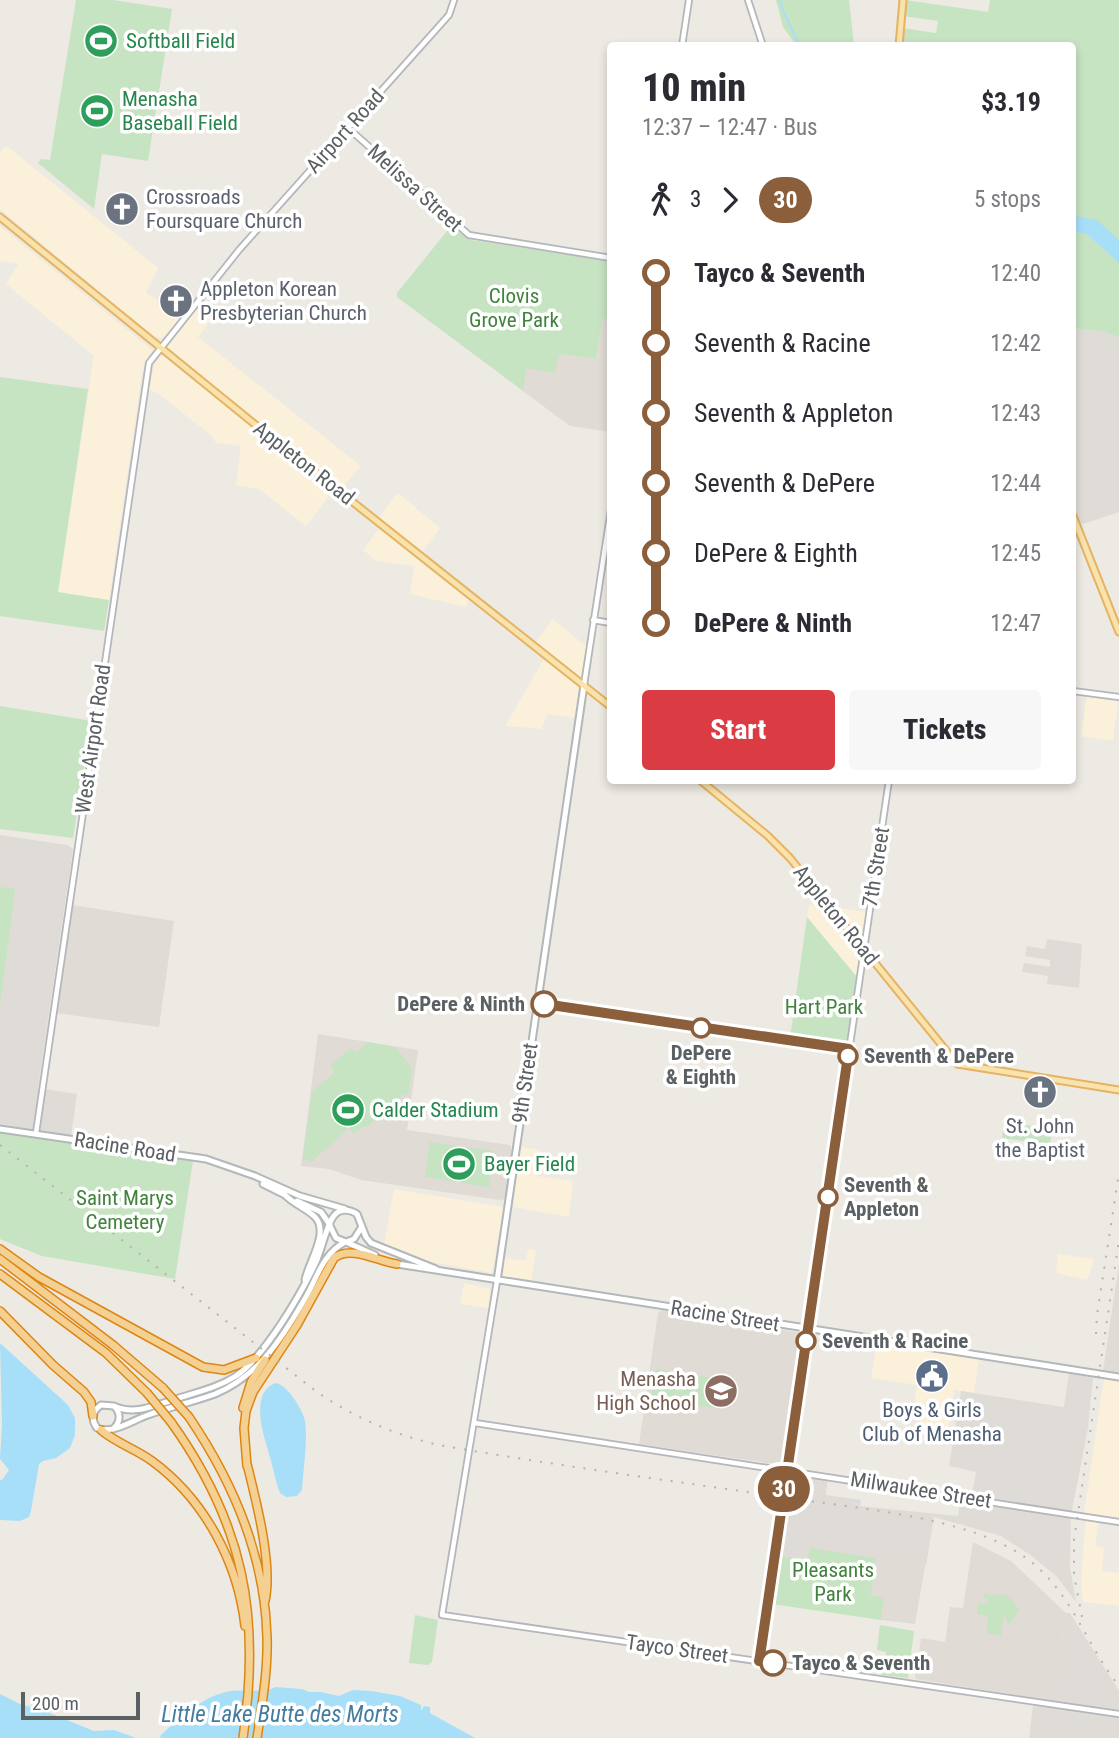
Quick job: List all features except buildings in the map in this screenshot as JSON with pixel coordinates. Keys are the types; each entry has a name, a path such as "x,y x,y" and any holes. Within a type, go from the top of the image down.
{"highway":[{"path":"0,1249 39,1277 203,1367 230,1370 256,1358"},
{"path":"247,1466 244,1429 253,1392 297,1325 334,1258 342,1253 352,1253 397,1264"},
{"path":"0,1259 113,1345 163,1388 189,1417 211,1451 233,1495 262,1573"},
{"path":"0,1274 106,1353 147,1393 171,1422 211,1485 224,1514 242,1572 251,1651 243,1738"},
{"path":"0,1311 29,1342 84,1392 92,1402 93,1416"},
{"path":"257,1738 267,1663 260,1524 241,1436 242,1413 251,1382 265,1360"},
{"path":"101,1430 150,1460 185,1491 209,1522 245,1602"}],"main road":[{"path":"899,42 903,0"},
{"name":"Appleton Road","path":"0,217 160,348 607,704"},
{"path":"1076,524 1119,632"},
{"name":"9th Street","path":"497,1281 584,685"},
{"name":"Appleton Road","path":"705,784 768,836 790,858 957,1064 1119,1090"},
{"name":"Racine Road","path":"0,1129 194,1157 223,1164 321,1213 330,1226"},
{"name":"Racine Road","path":"269,1185 348,1210"},
{"path":"284,1194 315,1217 320,1225 305,1283"},
{"path":"348,1210 360,1219 358,1236 330,1252 304,1301 265,1360 222,1391 131,1420 113,1429 101,1430 94,1424 93,1416 101,1405 131,1412 213,1388 236,1375 256,1358 305,1283 334,1216 348,1210"},
{"path":"330,1226 333,1235 345,1242 397,1264 497,1281"},
{"path":"361,1228 371,1243 439,1270"},
{"name":"Racine Street","path":"497,1281 1119,1377"},
{"path":"113,1429 120,1418 114,1406"}],"street":[{"name":"Airport Road","path":"160,348 239,250 452,11 454,0"},
{"path":"683,42 689,0"},
{"path":"748,0 763,42"},
{"name":"Melissa Street","path":"348,128 470,235 607,257"},
{"name":"West Airport Road","path":"36,1133 147,367 160,348"},
{"name":"9th Street","path":"584,685 607,534"},
{"path":"593,620 607,622"},
{"path":"1076,691 1119,697"},
{"name":"7th Street","path":"759,1661 888,784"},
{"name":"9th Street","path":"442,1615 497,1281"},
{"name":"Milwaukee Street","path":"475,1423 1119,1522"},
{"name":"Tayco Street","path":"442,1615 1119,1714"}],"shaded area":[{"path":"8,147 158,268 146,293 179,319 163,338 153,336 0,209 0,155 3,148"},
{"path":"0,226 152,350 143,367 109,600 58,593 94,356 6,284 19,264 0,261"},
{"path":"201,303 215,314 198,337 361,466 342,488 337,485 306,526 259,489 236,485 241,446 216,443 211,435 160,395 149,390 154,365"},
{"path":"607,318 607,431 570,426 523,391 527,368 558,354 596,359 602,322"},
{"path":"1076,328 1119,337 1119,512 1083,524 1078,522"},
{"path":"398,493 440,528 418,558 469,599 466,607 410,594 414,566 376,561 363,550 384,522 379,517"},
{"path":"553,619 586,646 575,718 547,714 542,729 505,726 548,652 536,642"},
{"path":"1087,696 1118,702 1113,741 1081,736"},
{"path":"0,835 67,845 73,849 38,1088 77,1094 71,1136 0,1124"},
{"path":"812,904 866,912 857,977 807,917"},
{"path":"72,905 174,921 159,1027 56,1013"},
{"path":"1047,939 1082,944 1079,988 1047,984 1048,976 1022,972 1024,963 1050,967 1050,960 1025,956 1027,946 1045,949"},
{"path":"318,1034 418,1050 407,1130 510,1145 512,1150 505,1199 361,1180 329,1169 301,1166"},
{"path":"521,1147 540,1150 537,1176 573,1181 569,1217 513,1207"},
{"path":"394,1189 504,1207 492,1273 432,1262 384,1245"},
{"path":"528,1249 536,1250 531,1283 503,1277 504,1258 526,1261"},
{"path":"1058,1254 1094,1259 1087,1280 1056,1273"},
{"path":"1119,1264 1119,1373 1103,1371"},
{"path":"464,1283 490,1289 488,1308 460,1304"},
{"name":"Menasha High School","path":"662,1310 801,1333 803,1339 786,1458 781,1465 639,1444 658,1313"},
{"path":"877,1343 979,1358 974,1393 954,1390 948,1430 919,1426 920,1418 910,1417 917,1385 871,1378"},
{"path":"1069,1373 1093,1378 1088,1428 1071,1515 1070,1567 1076,1602 1057,1577 1001,1536 934,1517 926,1566 810,1549 808,1560 778,1555 786,1494 803,1497 808,1473 828,1476 826,1495 861,1500 860,1506 958,1516 961,1497 971,1498 976,1472 949,1466 961,1391 1064,1407"},
{"path":"1104,1378 1119,1381 1119,1518 1084,1513"},
{"path":"1086,1517 1099,1519 1095,1546 1104,1547 1102,1571 1119,1573 1119,1606 1083,1602 1081,1582"},
{"path":"973,1542 1011,1561 1066,1613 1054,1701 915,1679 921,1638 945,1642 950,1607 963,1608"},
{"path":"876,1558 925,1566 915,1624 881,1620 884,1601 871,1595"},
{"path":"1066,1613 1070,1613 1119,1691 1119,1738 1029,1738 1033,1706 1053,1707"}],"green space":[{"path":"76,0 113,0 172,9 148,161 102,154 94,209 38,163 41,159 50,160"},
{"path":"776,0 849,0 854,42 794,42 783,27"},
{"path":"905,0 988,12 990,0 1119,0 1119,337 1076,328 1076,42 901,42 902,28 936,33 938,21 903,16"},
{"name":"Clovis Grove Park","path":"451,226 471,240 607,260 607,318 602,322 596,359 559,354 555,373 527,368 523,391 397,297 397,293"},
{"path":"0,377 88,389 58,592 109,600 104,631 0,616"},
{"path":"0,706 92,721 73,838 0,829"},
{"path":"0,887 15,889 0,1006"},
{"name":"Hart Park","path":"807,917 857,977 846,1047 790,1038"},
{"name":"Calder Stadium","path":"368,1042 395,1047 412,1068 408,1095 404,1094 368,1126 354,1134 349,1128 311,1162 303,1158 312,1092 335,1072 330,1066 351,1048 356,1053"},
{"path":"1023,1125 1052,1128 1050,1145 1002,1138 1003,1130 1014,1136 1022,1134"},
{"name":"Saint Marys Cemetery","path":"0,1133 193,1161 175,1279 42,1256 0,1239"},
{"name":"Bayer Field","path":"430,1142 494,1151 489,1187 425,1177"},
{"path":"656,1369 719,1379 714,1408 651,1398"},
{"name":"Pleasants Park","path":"810,1548 876,1558 871,1595 881,1597 884,1601 881,1620 772,1604 778,1555 807,1560"},
{"path":"985,1593 1006,1595 1019,1610 1010,1624 1004,1614 1001,1636 987,1633 988,1616 977,1614 978,1603 988,1604 988,1600 983,1596"},
{"path":"415,1615 438,1620 432,1662 428,1665 409,1663"},
{"name":"Pleasants Park","path":"880,1625 914,1631 908,1678 882,1675 886,1652 877,1650"}],"water":[{"path":"1076,216 1097,220 1119,240 1119,263 1087,234 1076,232"},
{"path":"0,1343 68,1405 75,1418 75,1435 70,1448 56,1458 39,1464 29,1517 20,1521 0,1520 0,1480 9,1470 0,1459"},
{"path":"275,1383 280,1384 294,1398 305,1421 302,1490 297,1496 286,1497 280,1493 263,1431 260,1408 262,1397"},
{"name":"Little Lake Butte des Morts","path":"275,1687 339,1696 353,1690 400,1696 421,1705 421,1711 424,1706 430,1707 430,1713 475,1738 160,1738 191,1709 217,1695"},
{"name":"Little Lake Butte des Morts","path":"0,1694 94,1731 114,1730 136,1738 0,1738"}],"waterway":[{"path":"780,0 798,42"}],"railway":[{"path":"0,1145 317,1392 361,1418 391,1431 439,1445 874,1510 973,1532 1002,1544 1042,1571 1067,1602 1119,1686"},
{"path":"1096,1334 1119,1173"},
{"path":"1082,1617 1074,1575 1074,1540 1119,1240"}],"bus line":[{"name":"30","path":"544,1004 849,1049 759,1661 773,1663"}],"place":[{"name":"Softball Field","path":"101,41"},
{"name":"Menasha Baseball Field","path":"97,111"},
{"name":"Crossroads Foursquare Church","path":"122,209"},
{"name":"Appleton Korean Presbyterian Church","path":"176,301"},
{"name":"DePere & Ninth","path":"544,1004"},
{"name":"DePere & Eighth","path":"701,1028"},
{"name":"Seventh & DePere","path":"848,1056"},
{"name":"St. John the Baptist","path":"1040,1092"},
{"name":"Calder Stadium","path":"348,1110"},
{"name":"Bayer Field","path":"459,1164"},
{"name":"Seventh & Appleton","path":"828,1197"},
{"name":"Seventh & Racine","path":"806,1341"},
{"name":"Boys & Girls Club of Menasha","path":"932,1376"},
{"name":"Menasha High School","path":"721,1391"},
{"name":"Tayco & Seventh","path":"773,1663"}]}
